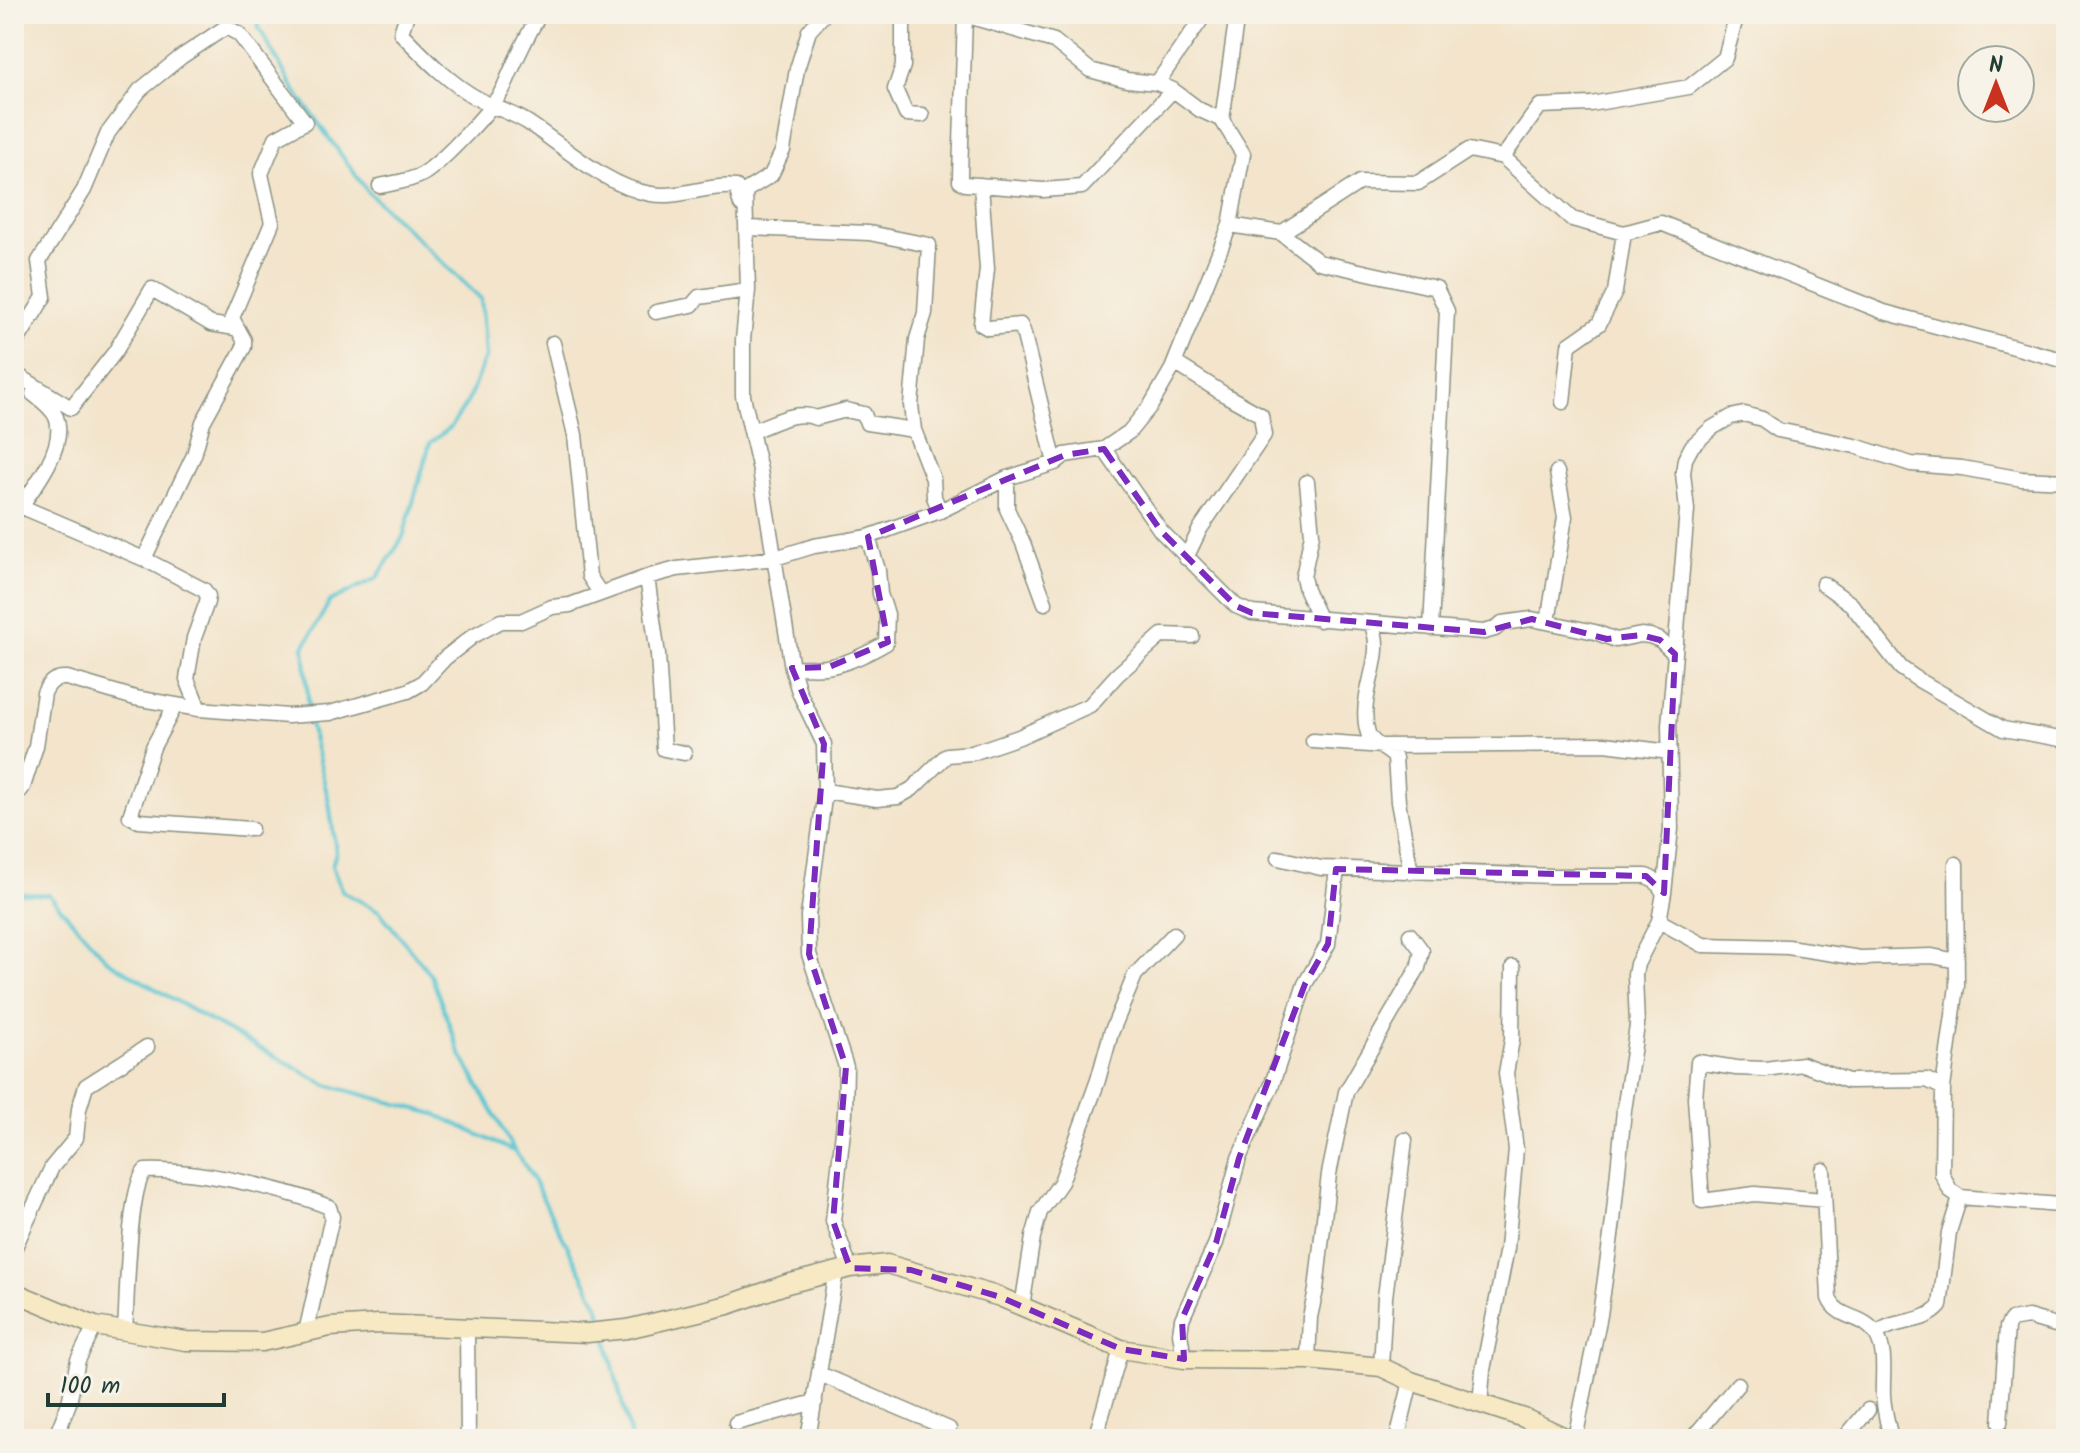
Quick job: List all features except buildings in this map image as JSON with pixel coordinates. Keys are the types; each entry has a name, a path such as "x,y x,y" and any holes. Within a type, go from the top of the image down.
{"street":[{"path":"407,14 401,33 420,53 481,101 512,112 611,180 647,194 684,193 723,185 736,187 748,228"},
{"path":"380,186 421,175 448,152 504,87 540,14"},
{"path":"808,1439 843,1269 833,1221 845,1113 846,1067 809,954 808,916 825,791 824,744 799,692 792,668 775,558 743,396 743,340 748,290 745,191 771,175 783,150 797,69 809,31 824,14"},
{"path":"907,14 903,21 903,66 895,89 906,114 922,115"},
{"path":"14,792 23,787 36,746 44,693 52,681 67,678 135,698 199,709 252,714 330,713 408,691 422,683 445,658 473,636 501,621 521,621 552,607 570,605 677,569 775,558 814,546 868,537 940,511 1007,478 1055,463 1065,455 1104,449 1129,432 1151,405 1175,363 1230,225 1243,154 1222,120 1200,110 1173,90 1157,83 1127,80 1090,70 1054,41 963,14 960,181 965,184 1043,190 1082,187 1173,90"},
{"path":"1157,83 1205,14"},
{"path":"1222,120 1237,14"},
{"path":"1503,157 1540,106 1591,104 1689,87 1725,58 1737,14"},
{"path":"14,346 44,297 39,261 84,190 108,133 140,90 181,57 226,27 239,34 305,122 276,138 261,174 272,223 233,312 235,328 244,340 244,347 203,422 194,455 144,559"},
{"path":"1281,233 1360,182 1418,183 1469,150 1503,157 1572,219 1624,233 1661,223 1884,312 2066,361"},
{"path":"981,185 987,269 981,324 988,328 1020,325 1055,463"},
{"path":"1230,225 1281,233 1319,262 1436,288 1447,311 1431,628"},
{"path":"748,228 869,233 929,245 925,313 917,339 911,405 914,430 933,479 934,497 940,511"},
{"path":"1563,402 1569,345 1599,324 1615,292 1624,233"},
{"path":"14,373 71,408 115,352 152,289 211,324 235,328"},
{"path":"656,312 692,305 699,297 748,290"},
{"path":"553,343 575,435 589,576 600,593"},
{"path":"1175,363 1261,415 1264,435 1200,529 1186,558"},
{"path":"14,379 53,411 59,428 52,455 17,510 144,559 187,580 208,596 194,638 187,679 199,709"},
{"path":"752,431 796,415 808,414 816,418 846,410 864,414 867,423 914,430"},
{"path":"14,1292 95,1326 186,1341 262,1342 330,1327 378,1324 587,1333 627,1329 728,1305 787,1284 843,1269 887,1264 1000,1297 1121,1349 1184,1359 1308,1360 1381,1367 1411,1381 1524,1418 1572,1439 1600,1315 1613,1221 1624,1110 1637,1026 1635,975 1637,964 1659,921 1664,893 1671,829 1669,725 1687,510 1683,473 1685,459 1692,446 1712,428 1731,417 1753,415 1778,430 1855,446 1911,464 1962,468 2022,479 2066,481"},
{"path":"1104,449 1161,531 1236,606 1252,613 1484,632 1502,623 1532,619 1616,640 1650,636 1660,640 1675,654"},
{"path":"1548,622 1565,517 1557,472"},
{"path":"1007,478 1007,509 1045,603"},
{"path":"1307,482 1312,534 1303,577 1320,620"},
{"path":"792,668 808,665 829,667 866,655 888,641 887,614 868,537"},
{"path":"647,577 663,704 664,749 684,753"},
{"path":"1823,584 1851,604 1901,668 1917,679 2003,729 2066,740"},
{"path":"1371,624 1377,641 1367,683 1367,730 1371,740 1395,758 1398,802 1411,872"},
{"path":"825,791 877,799 898,797 912,789 947,755 972,753 1019,737 1090,705 1117,675 1162,635 1192,636"},
{"path":"175,706 153,747 130,816 139,821 251,829"},
{"path":"1313,741 1383,746 1605,744 1670,752"},
{"path":"1278,858 1337,869 1646,876 1655,880 1664,893"},
{"path":"1956,864 1956,1000 1943,1088 1942,1174 1950,1190 1960,1197 2059,1205"},
{"path":"1184,1359 1180,1333 1182,1319 1216,1243 1239,1158 1271,1087 1305,984 1328,944 1337,869"},
{"path":"1659,921 1703,945 1788,947 1860,958 1932,956 1957,961"},
{"path":"1022,1307 1040,1212 1061,1182 1098,1080 1111,1033 1135,975 1174,934"},
{"path":"1308,1360 1310,1317 1339,1114 1346,1092 1418,968 1422,951 1410,935"},
{"path":"1480,1405 1483,1370 1507,1248 1516,1149 1506,1073 1512,1040 1513,967"},
{"path":"14,1249 52,1167 76,1138 79,1109 86,1086 147,1047"},
{"path":"1824,1200 1755,1194 1702,1201 1695,1098 1698,1062 1765,1069 1802,1064 1848,1081 1927,1080 1943,1088"},
{"path":"1381,1367 1385,1297 1405,1140"},
{"path":"1823,1170 1829,1298 1833,1308 1864,1322 1876,1334 1882,1350 1883,1399 1891,1439"},
{"path":"125,1332 134,1202 140,1177 145,1171 236,1182 329,1207 332,1217 306,1332"},
{"path":"1876,1334 1896,1323 1923,1319 1940,1306 1949,1232 1960,1197"},
{"path":"2000,1423 2007,1327 2011,1320 2028,1317 2066,1328"},
{"path":"55,1439 69,1403 78,1360 95,1326"},
{"path":"467,1330 468,1439"},
{"path":"1095,1439 1121,1349"},
{"path":"820,1374 949,1429"},
{"path":"1397,1439 1411,1381"},
{"path":"1692,1439 1738,1384"},
{"path":"736,1423 815,1402"},
{"path":"1844,1439 1868,1410"}],"highlighted area":[{"path":"1104,449 1161,531 1236,606 1252,613 1484,632 1532,619 1607,639 1641,635 1660,640 1675,654 1664,893 1646,876 1336,869 1328,944 1305,984 1239,1158 1216,1243 1182,1319 1184,1359 1121,1349 1000,1297 911,1270 850,1268 833,1221 846,1067 809,954 824,744 792,668 829,667 888,642 868,537 1065,455"}],"waterway":[{"path":"257,14 259,28 293,88 368,192 481,299 486,355 468,401 451,427 430,443 403,537 377,578 330,601 304,647 309,711"},
{"path":"309,720 329,802 336,852 332,866 343,892 379,911 431,975 460,1053 515,1152"},
{"path":"14,893 49,895 108,961 327,1085 435,1114 515,1152 528,1170 598,1305 603,1324"},
{"path":"606,1337 631,1439"}]}
